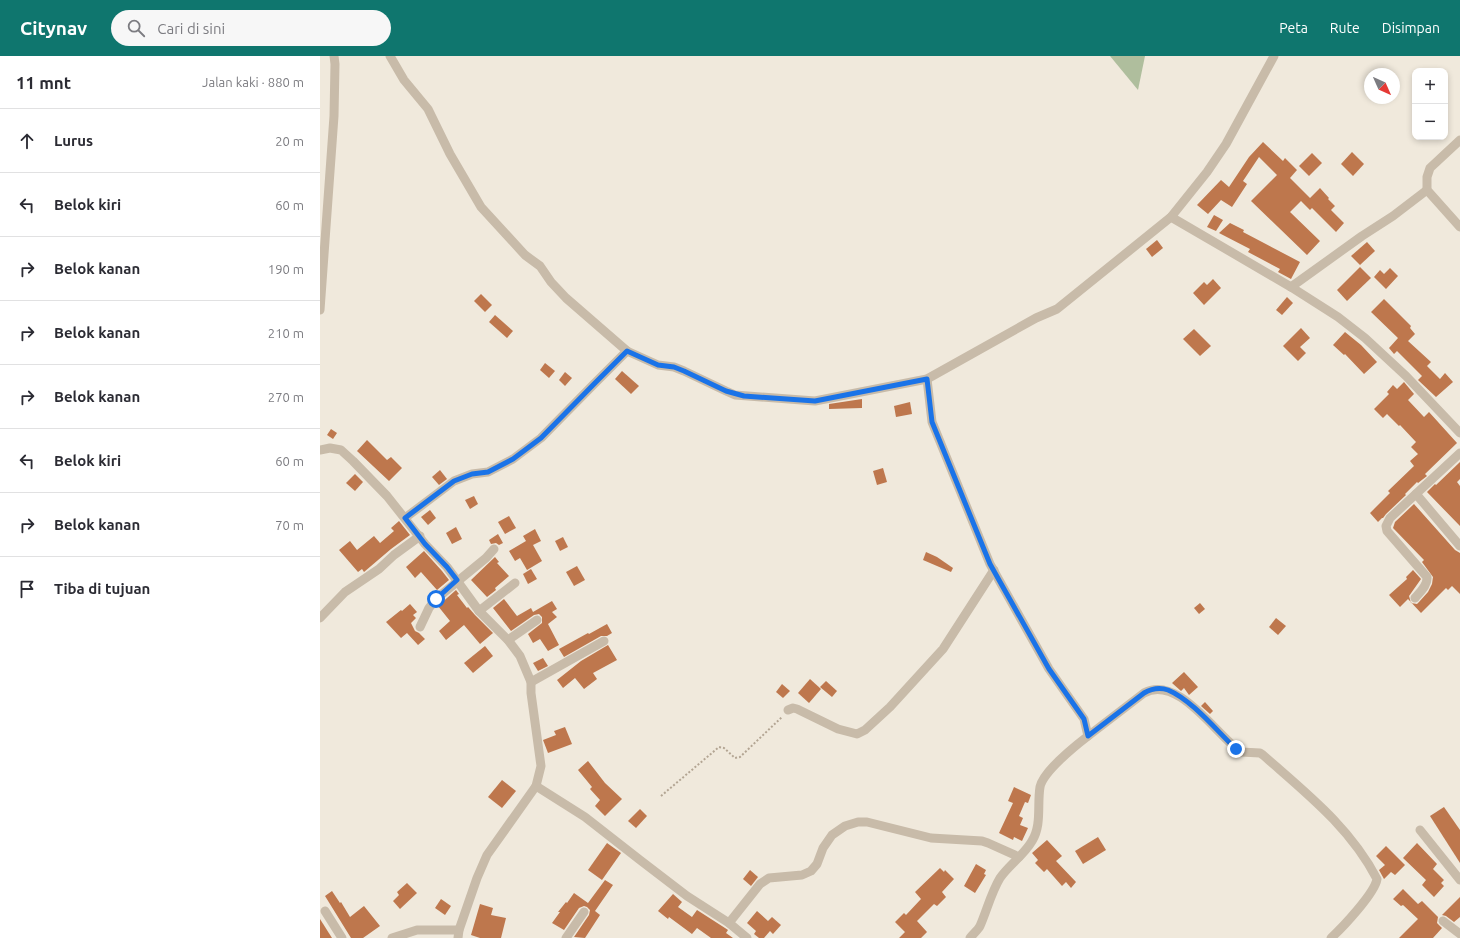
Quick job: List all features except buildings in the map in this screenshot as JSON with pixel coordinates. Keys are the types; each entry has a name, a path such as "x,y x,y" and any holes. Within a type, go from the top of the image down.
{"street":[{"path":"320,310 334,116 334,56"},
{"path":"390,56 404,80 428,108 450,154 481,207 525,255 540,266 551,282 566,298 627,351 658,365 674,367 726,391 744,396 815,401 927,379 1036,318 1057,309 1171,217 1207,172 1226,144 1274,56"},
{"path":"1460,140 1428,172 1427,190 1460,226"},
{"path":"1292,288 1367,232 1393,216 1427,190"},
{"path":"1171,217 1292,288 1338,317 1365,338 1406,376 1460,433"},
{"path":"405,518 454,481 472,474 488,472 516,456 541,438 627,351"},
{"path":"927,379 932,422 994,570 1049,669 1084,719 1088,736"},
{"path":"320,450 330,448 340,450 353,460 387,496 425,544 447,567 478,611 508,640 520,656 531,682 540,766 536,786 487,855 477,878 459,934 416,934 392,938"},
{"path":"1415,598 1426,585 1428,581 1427,577 1387,531 1386,526 1390,518 1460,453"},
{"path":"1416,494 1460,546"},
{"path":"320,618 345,592 379,569 420,536"},
{"path":"420,627 429,608 436,599 457,580 486,558 494,549"},
{"path":"788,710 793,708 838,729 857,734 866,730 890,707 943,649 994,570"},
{"path":"478,611 515,583"},
{"path":"508,640 537,620"},
{"path":"531,682 604,642"},
{"path":"970,938 979,927 993,890 1002,876 1032,841 1039,816 1040,787 1042,780 1066,755 1088,736 1144,693 1150,689 1159,688 1167,690 1186,701 1241,752 1260,753 1263,755 1322,807 1360,850 1377,879 1376,885 1342,928 1331,938"},
{"path":"536,786 585,817 675,887 729,923 747,938"},
{"path":"729,923 764,880 769,878 802,875 811,871 817,864 828,840 838,831 851,823 867,822 931,838 982,841 1019,857"},
{"path":"1420,830 1460,880"},
{"path":"325,911 342,938"},
{"path":"566,938 584,912"},
{"path":"1443,921 1460,934"}],"path":[{"path":"661,796 719,747 724,748 735,758 740,757 788,710"}],"green space":[{"path":"1110,56 1145,56 1138,90"}],"route":[{"path":"436,599 457,580 425,544 405,518 454,481 472,474 488,472 520,454 541,438 627,351 658,365 674,367 726,391 744,396 815,401 927,379 932,422 990,564 1049,669 1084,719 1088,736 1144,693 1150,689 1159,688 1167,690 1190,704 1236,749"}]}
